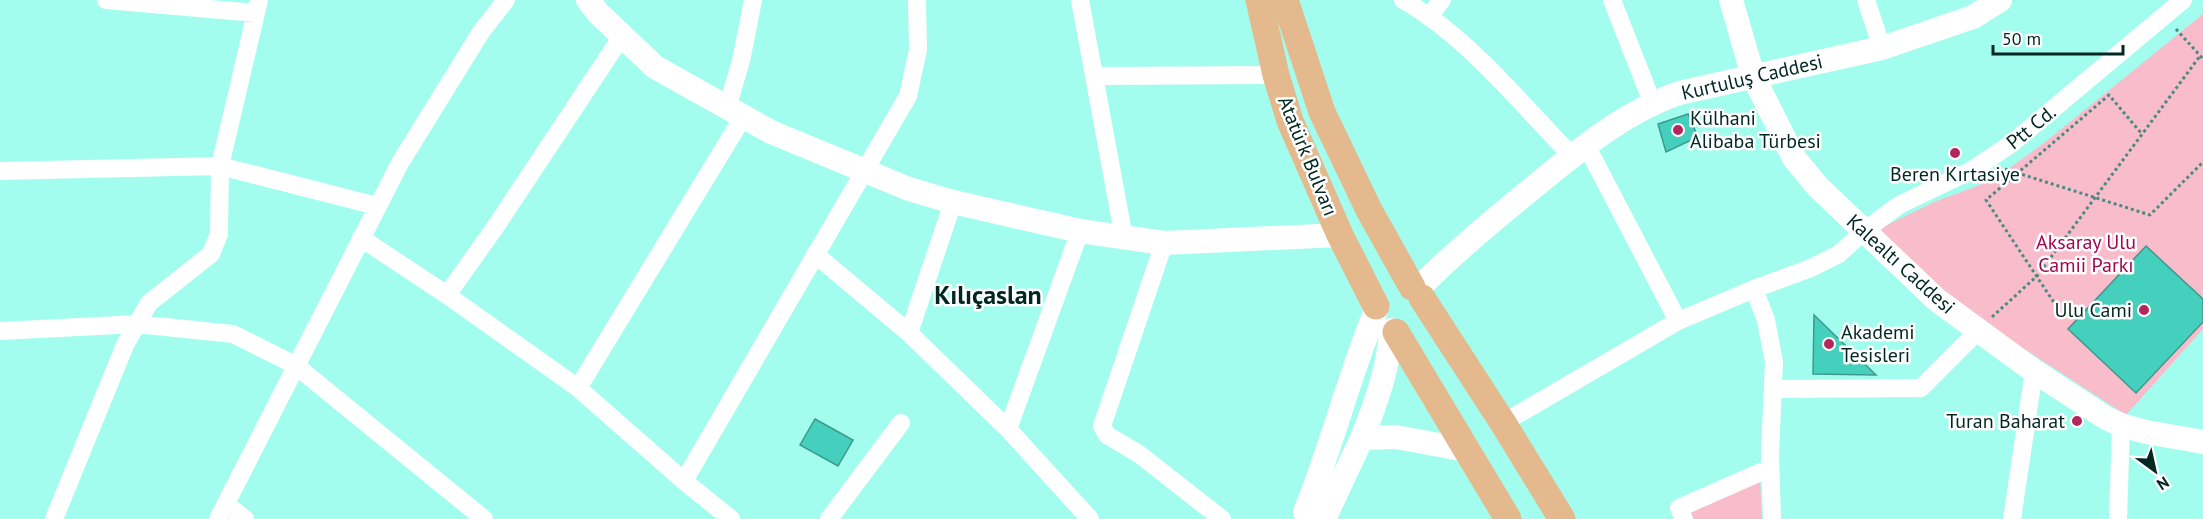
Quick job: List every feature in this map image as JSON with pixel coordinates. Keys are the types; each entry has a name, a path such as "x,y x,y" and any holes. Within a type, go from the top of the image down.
{"main road":[{"path":"1254,0 1276,75"},
{"name":"Atatürk Bulvarı","path":"1259,0 1276,75 1290,121 1340,235 1385,319 1508,519"},
{"name":"Atatürk Bulvarı","path":"1285,0 1322,112 1369,210 1417,292 1503,423 1562,519"},
{"path":"1299,46 1300,0"},
{"path":"1405,284 1417,292 1424,312 1417,325 1411,329 1385,319 1378,298 1389,287 1405,284"}],"street":[{"path":"54,519 125,345 149,303 211,254 219,234 220,166 257,6 106,0"},
{"path":"245,519 222,512 400,163 469,52 506,0"},
{"path":"588,0 655,67 771,132 909,189 953,202 1080,231 1164,243 1340,235"},
{"path":"578,388 735,112 741,61 753,0"},
{"path":"684,481 908,96 918,50 917,0"},
{"path":"1080,0 1124,238"},
{"path":"1403,0 1430,15 1579,151 1678,321"},
{"path":"1430,15 1442,0"},
{"path":"1612,0 1652,102"},
{"name":"Kalealtı Caddesi","path":"1731,0 1753,76 1794,158 1818,187 1937,300 2034,371 2106,418 2121,425 2203,442"},
{"path":"1866,0 1882,48"},
{"name":"Ptt Cd.","path":"1503,423 1678,321 1811,268 1839,254 1864,231 1899,205 1972,170 2011,144 2184,0"},
{"name":"Kurtuluş Caddesi","path":"1417,292 1446,260 1579,151 1627,116 1652,102 1679,93 1882,48 1973,17 1989,3"},
{"path":"447,295 496,226 622,36"},
{"path":"1094,76 1276,75"},
{"path":"0,171 220,166 377,206"},
{"path":"909,333 953,202"},
{"path":"1008,429 1080,231"},
{"path":"361,238 447,295 578,388 731,519"},
{"path":"1164,243 1102,426 1107,435 1139,454 1222,519"},
{"path":"815,254 909,333 1008,429 1090,519"},
{"path":"1754,289 1766,320 1774,362 1770,468 1772,519"},
{"path":"1309,517 1362,438 1372,413 1390,354 1385,319"},
{"path":"1309,517 1361,347 1385,319"},
{"path":"0,331 137,324 233,334 296,365 483,519"},
{"path":"1773,388 1921,388 1979,330"},
{"path":"2012,519 2034,371"},
{"path":"829,519 901,423"},
{"path":"2118,519 2121,425"},
{"path":"1362,438 1396,437 1466,450"},
{"path":"1684,519 1679,508 1770,468"}],"path":[{"path":"2007,303 2037,276 2141,133 2201,58 2165,16"},
{"path":"2057,307 1986,200 2109,95 2141,133"},
{"path":"1987,160 2016,174 2150,215 2203,162"}],"green space":[{"name":"Aksaray Ulu Camii Parkı","path":"2203,14 2203,329 2126,415 1949,300 1873,232 1934,202 1993,180 2044,143"},
{"path":"1760,481 1762,519 1693,519 1690,513"}],"building":[{"name":"Külhani Alibaba Türbesi","path":"1688,114 1698,137 1666,152 1658,124"},
{"name":"Ulu Cami","path":"2146,246 2203,299 2203,322 2136,393 2068,329"},
{"name":"Akademi Tesisleri","path":"1814,315 1876,375 1813,374"},
{"path":"815,419 853,440 838,466 800,445"}],"place":[{"name":"Külhani Alibaba Türbesi","path":"1678,130"},
{"name":"Beren Kırtasiye","path":"1955,153"},
{"name":"Ulu Cami","path":"2144,310"},
{"name":"Akademi Tesisleri","path":"1829,344"},
{"name":"Turan Baharat","path":"2077,421"}],"district":[{"name":"Kılıçaslan","path":"988,294"}]}
